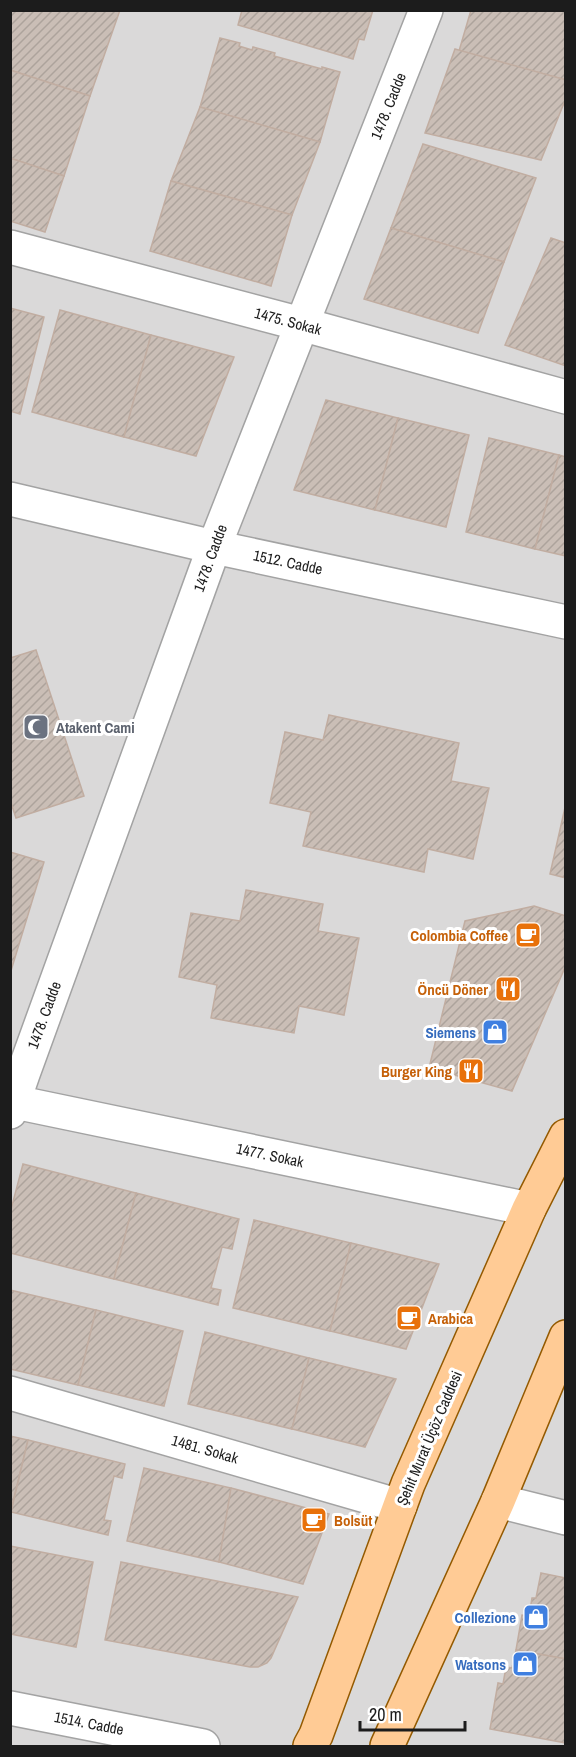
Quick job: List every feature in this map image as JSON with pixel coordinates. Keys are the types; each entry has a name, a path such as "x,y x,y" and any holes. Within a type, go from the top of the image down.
{"main road":[{"name":"Şehit Murat Üçöz Caddesi","path":"310,1746 408,1484 529,1209 566,1136"},
{"path":"387,1746 498,1501 566,1337"}],"street":[{"name":"1478. Cadde","path":"12,1105 214,547 426,10"},
{"name":"1475. Sokak","path":"10,247 566,397"},
{"name":"1512. Cadde","path":"10,498 214,547 566,622"},
{"name":"1477. Sokak","path":"12,1105 529,1209"},
{"name":"1481. Sokak","path":"10,1393 400,1506"},
{"path":"498,1501 566,1518"},
{"name":"1514. Cadde","path":"10,1708 203,1746"}],"shaded area":[{"path":"11,11 565,11 565,1746 11,1746"}],"building":[{"path":"10,10 120,10 90,96 10,70"},
{"path":"242,10 373,10 364,40 359,39 353,59 238,25"},
{"path":"471,10 566,10 566,80 459,51"},
{"path":"220,38 240,43 239,46 252,50 253,47 275,53 274,56 340,72 320,142 200,107"},
{"path":"455,49 566,80 566,98 541,160 425,133"},
{"path":"10,70 90,96 64,176 10,158"},
{"path":"200,107 320,142 292,215 171,181"},
{"path":"423,144 536,178 504,262 391,228"},
{"path":"10,158 64,176 45,232 10,221"},
{"path":"171,181 292,215 271,286 150,251"},
{"path":"391,228 504,262 478,333 364,299"},
{"path":"551,238 566,243 566,366 505,345"},
{"path":"10,308 44,317 20,414 10,411"},
{"path":"60,310 151,335 124,437 32,412"},
{"path":"151,335 234,357 196,456 124,437"},
{"path":"326,400 398,418 375,510 294,490"},
{"path":"398,418 469,435 446,527 375,510"},
{"path":"489,438 559,455 535,549 466,532"},
{"path":"559,455 566,457 566,556 535,549"},
{"name":"Atakent Cami","path":"36,650 84,796 16,818 10,800 10,658"},
{"path":"329,715 459,743 451,781 489,788 473,859 428,849 424,872 303,846 311,812 270,803 285,732 323,740"},
{"path":"566,803 566,878 550,874"},
{"path":"10,852 44,862 10,974"},
{"path":"246,890 323,904 318,931 359,938 344,1015 299,1006 294,1033 211,1018 217,985 179,977 191,913 240,921"},
{"path":"534,906 566,916 566,965 512,1091 429,1068 465,921"},
{"path":"23,1164 136,1193 114,1279 10,1253 10,1213"},
{"path":"136,1193 239,1219 232,1249 222,1247 211,1288 221,1290 218,1305 114,1279"},
{"path":"254,1220 351,1243 330,1331 233,1308"},
{"path":"351,1243 439,1264 406,1349 330,1331"},
{"path":"10,1290 96,1310 78,1385 10,1369"},
{"path":"96,1310 183,1331 164,1406 78,1385"},
{"path":"205,1332 309,1358 292,1429 188,1404"},
{"path":"309,1358 396,1379 365,1447 292,1429"},
{"path":"10,1436 28,1440 10,1514"},
{"path":"28,1440 125,1464 122,1478 114,1476 104,1520 111,1521 108,1535 11,1512"},
{"path":"144,1468 231,1488 219,1562 127,1541"},
{"path":"231,1488 329,1514 303,1584 219,1562"},
{"path":"10,1546 93,1562 76,1647 10,1634"},
{"path":"121,1562 298,1597 271,1658 267,1663 258,1667 105,1640"},
{"path":"541,1573 566,1578 566,1659 516,1650 522,1615 529,1616 532,1598 536,1598"},
{"path":"516,1650 566,1659 566,1743 490,1729 498,1683 503,1684 506,1667 512,1668"}],"place":[{"name":"Atakent Cami","path":"36,727"},
{"name":"Colombia Coffee","path":"528,935"},
{"name":"Öncü Döner","path":"508,989"},
{"name":"Siemens","path":"495,1032"},
{"name":"Burger King","path":"471,1071"},
{"name":"Arabica","path":"409,1318"},
{"name":"Bolsüt","path":"314,1520"},
{"name":"Collezione","path":"536,1617"},
{"name":"Watsons","path":"525,1664"}]}
